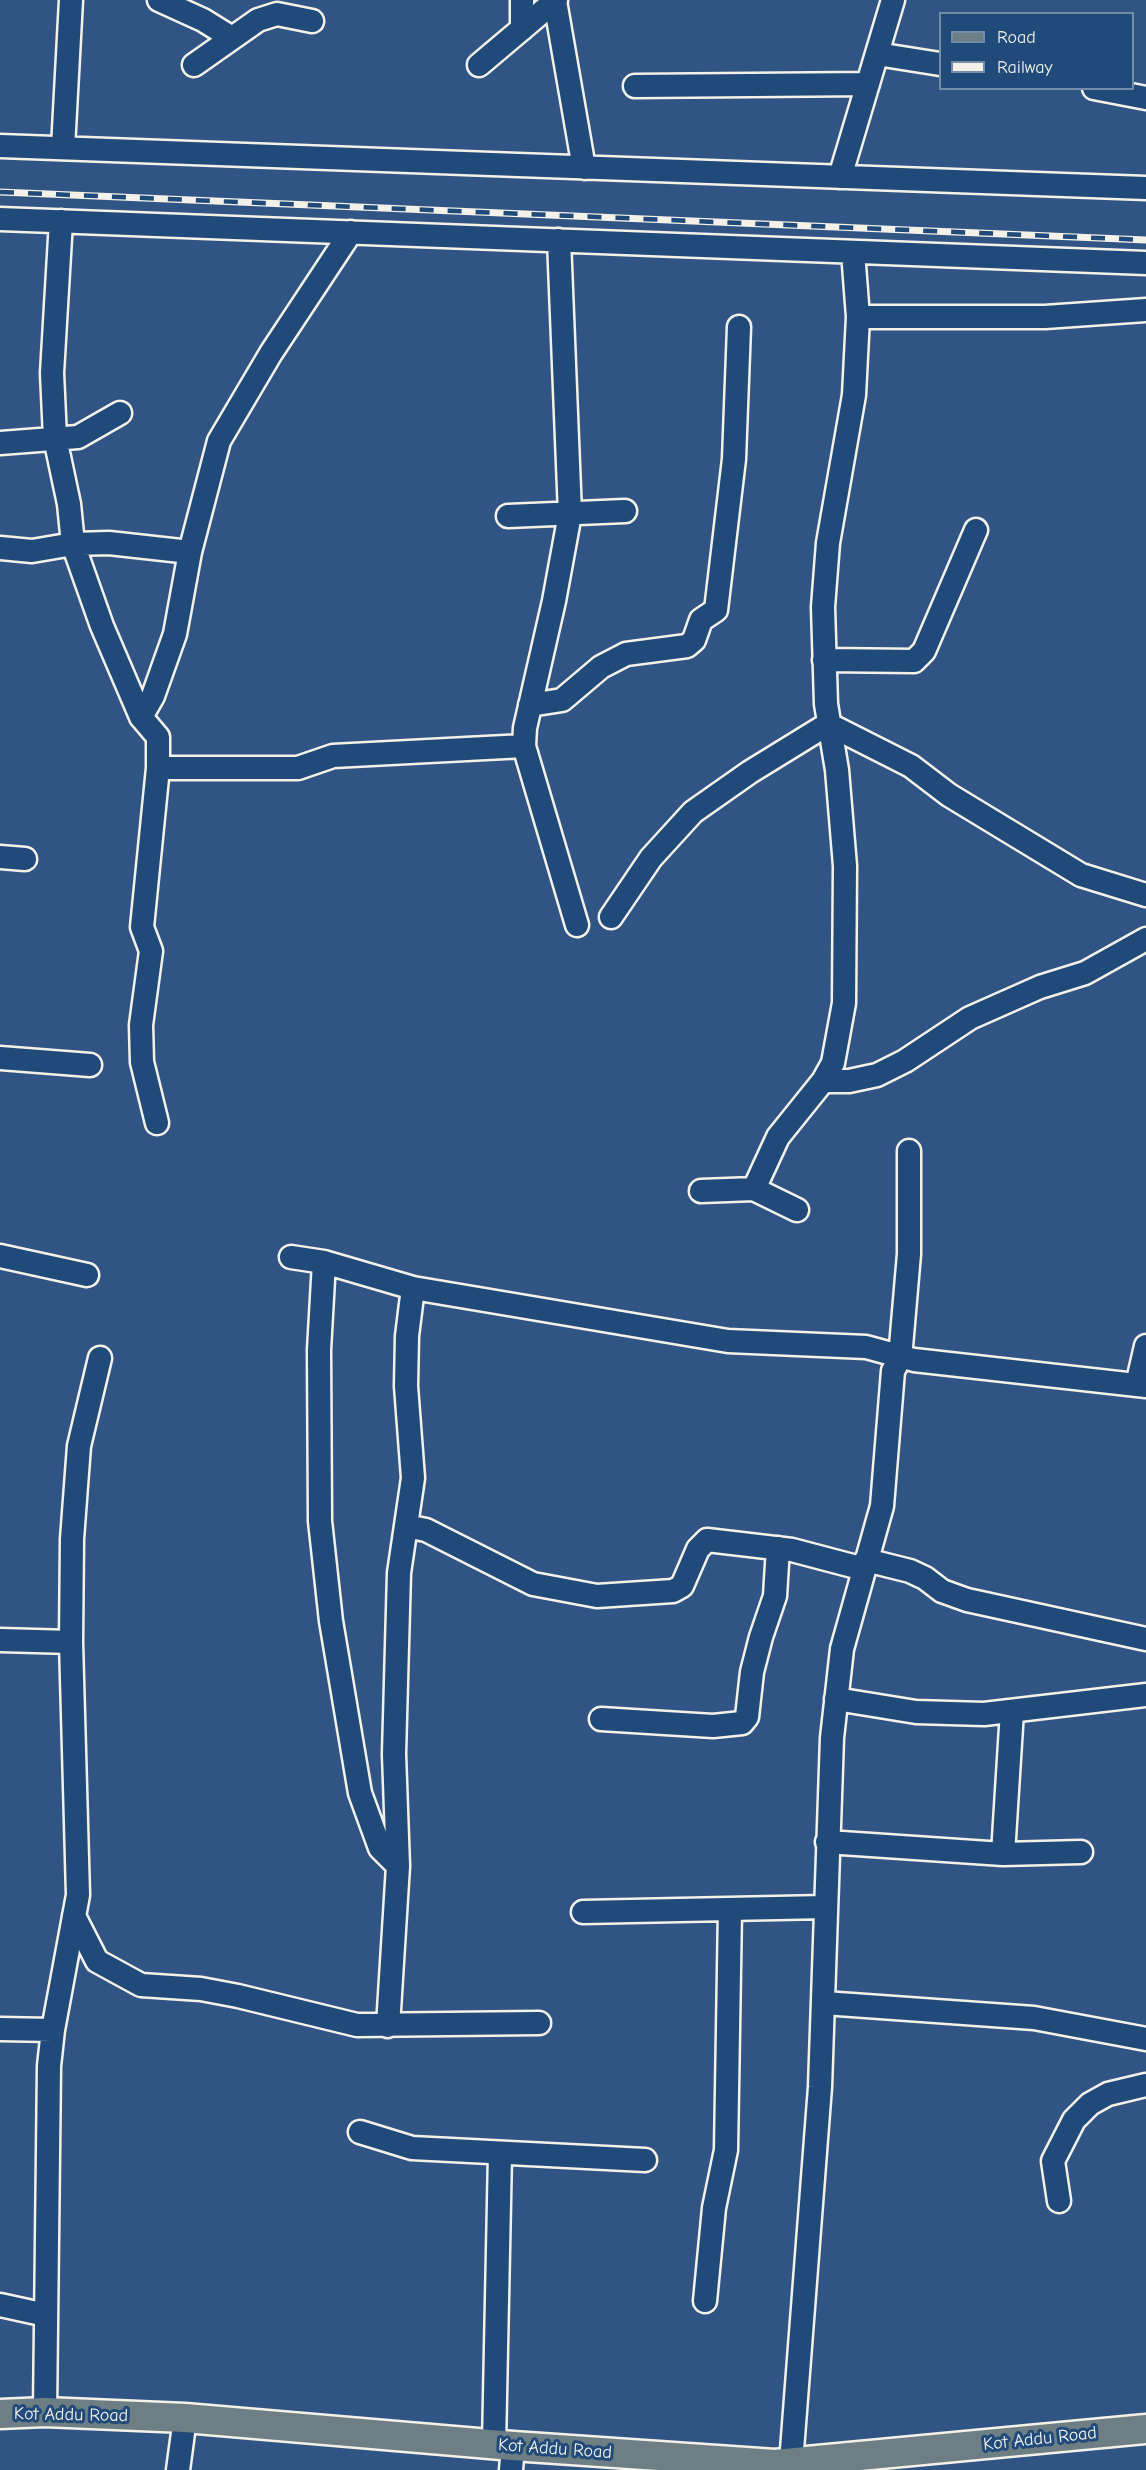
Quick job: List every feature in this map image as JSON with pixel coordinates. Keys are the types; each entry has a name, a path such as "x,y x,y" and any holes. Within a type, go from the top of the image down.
{"main road":[{"name":"Kot Addu Road","path":"0,2414 45,2412 185,2418 506,2454 795,2466 1146,2429"}],"street":[{"path":"63,148 71,0"},
{"path":"159,0 203,20 232,38"},
{"path":"522,0 522,29"},
{"path":"555,0 584,168"},
{"path":"479,65 555,0"},
{"path":"840,177 893,0"},
{"path":"194,65 258,20 277,14 312,21"},
{"path":"877,54 939,64"},
{"path":"635,86 868,84"},
{"path":"1104,90 1146,98"},
{"path":"0,146 1146,188"},
{"path":"0,219 1146,263"},
{"path":"61,221 52,373 56,438 69,504 73,544 102,626 141,717 158,737 158,768 142,927 151,951 141,1025 142,1062 158,1122"},
{"path":"141,717 153,696 175,634 190,552 219,441 351,232"},
{"path":"559,240 570,514 525,728 525,746 576,925"},
{"path":"754,1189 778,1137 822,1081 833,1063 844,1003 845,866 837,770 828,724 822,607 828,543 854,395 858,317 853,252"},
{"path":"858,317 1045,317 1146,310"},
{"path":"530,705 562,700 601,667 626,654 687,646 694,639 701,620 716,610 734,459 739,327"},
{"path":"0,442 78,437 120,413"},
{"path":"508,516 625,511"},
{"path":"824,660 914,661 924,651 976,530"},
{"path":"0,548 32,551 73,544 138,545 190,552"},
{"path":"828,724 910,766 949,795 1081,875 1146,895"},
{"path":"611,917 651,858 693,812 750,772 828,724"},
{"path":"158,768 298,768 333,756 525,746"},
{"path":"0,857 26,859"},
{"path":"822,1081 849,1081 877,1074 905,1061 970,1018 1040,987 1085,974 1146,939"},
{"path":"0,1058 90,1065"},
{"path":"795,2466 824,2003 827,1842 836,1699 842,1649 882,1506 893,1371 900,1358 909,1254 909,1151"},
{"path":"700,1191 754,1189 797,1210"},
{"path":"0,1256 87,1275"},
{"path":"291,1257 324,1262 413,1288 728,1341 866,1347 900,1358 1142,1386 1146,1346"},
{"path":"324,1262 319,1350 320,1521 331,1621 360,1793 380,1848 398,1866"},
{"path":"388,2026 398,1866 394,1754 399,1574 413,1478 406,1386 413,1288"},
{"path":"45,2412 49,2066 52,2030 78,1895 71,1642 72,1539 79,1446 100,1358"},
{"path":"406,1526 426,1530 532,1584 597,1596 673,1591 682,1586 698,1549 707,1540 778,1548 910,1572 925,1578 942,1591 967,1599 1146,1640"},
{"path":"600,1719 713,1726 742,1723 747,1717 752,1672 775,1596 778,1548"},
{"path":"0,1640 71,1642"},
{"path":"836,1699 916,1712 984,1713 1146,1695"},
{"path":"1003,1854 1012,1711"},
{"path":"827,1842 1003,1854 1081,1852"},
{"path":"583,1912 825,1907"},
{"path":"705,2301 714,2208 726,2150 730,1909"},
{"path":"74,1916 97,1961 141,1984 201,1989 357,2025 539,2023"},
{"path":"824,2003 1034,2018 1146,2039"},
{"path":"0,2029 52,2030"},
{"path":"1059,2201 1053,2161 1074,2120 1090,2104 1108,2094 1146,2085"},
{"path":"360,2132 412,2148 645,2160"},
{"path":"500,2153 506,2454"},
{"path":"0,2305 46,2315"},
{"path":"178,2470 185,2418"}],"railway":[{"path":"0,192 1146,240"}]}
